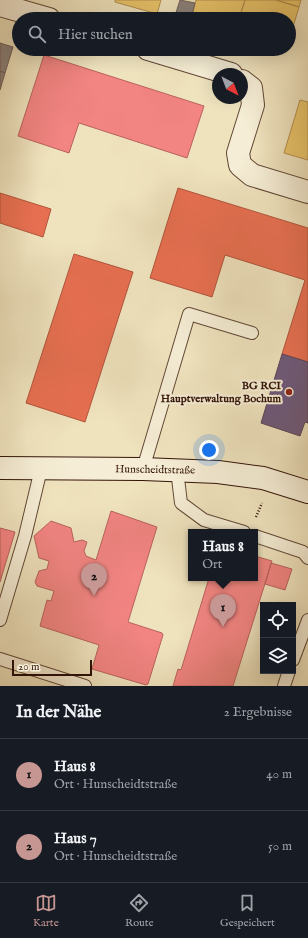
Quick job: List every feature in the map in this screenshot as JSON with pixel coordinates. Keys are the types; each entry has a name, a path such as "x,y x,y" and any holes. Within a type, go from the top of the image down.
{"street":[{"path":"0,5 24,12"},
{"path":"171,56 212,68"},
{"path":"248,86 251,88 254,105 238,153 240,165 252,175 308,192"},
{"name":"Hunscheidtstraße","path":"0,468 143,469 218,472 270,480 308,492"}],"lane":[{"path":"143,469 189,314 252,333"},
{"path":"0,620 25,536 41,469"},
{"path":"177,470 180,503 204,520 242,529"},
{"path":"258,534 303,552 308,558"},
{"path":"296,652 308,620"},
{"path":"0,659 85,686"},
{"path":"284,686 288,674"}],"path":[{"path":"252,529 270,480"}],"building: Wohnen":[{"path":"115,0 161,0 158,12 150,12 115,2"},
{"path":"196,0 245,0 241,12 193,12"},
{"path":"245,0 276,0 299,7 296,17 296,12 241,12"},
{"path":"276,0 301,0 299,7"},
{"path":"300,100 308,102 308,160 284,153"}],"building: Handel":[{"path":"178,188 308,228 308,362 282,354 305,280 225,255 212,297 150,278"},
{"path":"0,193 51,209 43,237 0,223"},
{"path":"74,254 133,272 85,422 26,403"}],"building: Büros":[{"name":"BG RCI Hauptverwaltung Bochum","path":"282,354 308,362 308,423 305,422 300,436 261,423"}],"building: Gesundheit":[{"path":"44,56 204,106 187,158 79,123 69,153 18,136"},
{"path":"111,511 157,527 128,622 162,633 163,635 148,684 146,685 92,669 99,645 40,626 47,600 51,601 54,591 37,586 35,582 39,571 47,569 49,561 39,558 34,536 51,521 71,528 74,542 82,540 87,542 84,551 86,556 96,560"},
{"path":"0,528 15,532 0,582"},
{"path":"258,557 272,561 233,686 173,686 178,669 181,670 208,581 258,581"},
{"path":"271,563 292,569 285,590 265,584"}],"building: Industrie":[{"path":"180,0 195,3 193,12 176,12"},
{"path":"0,43 12,47 12,50 5,73 0,71"},
{"path":"0,71 5,73 0,90"}],"place":[{"name":"BG RCI Hauptverwaltung Bochum","path":"289,392"},
{"name":"Haus 7","path":"94,596"},
{"name":"Haus 8","path":"223,627"}]}
